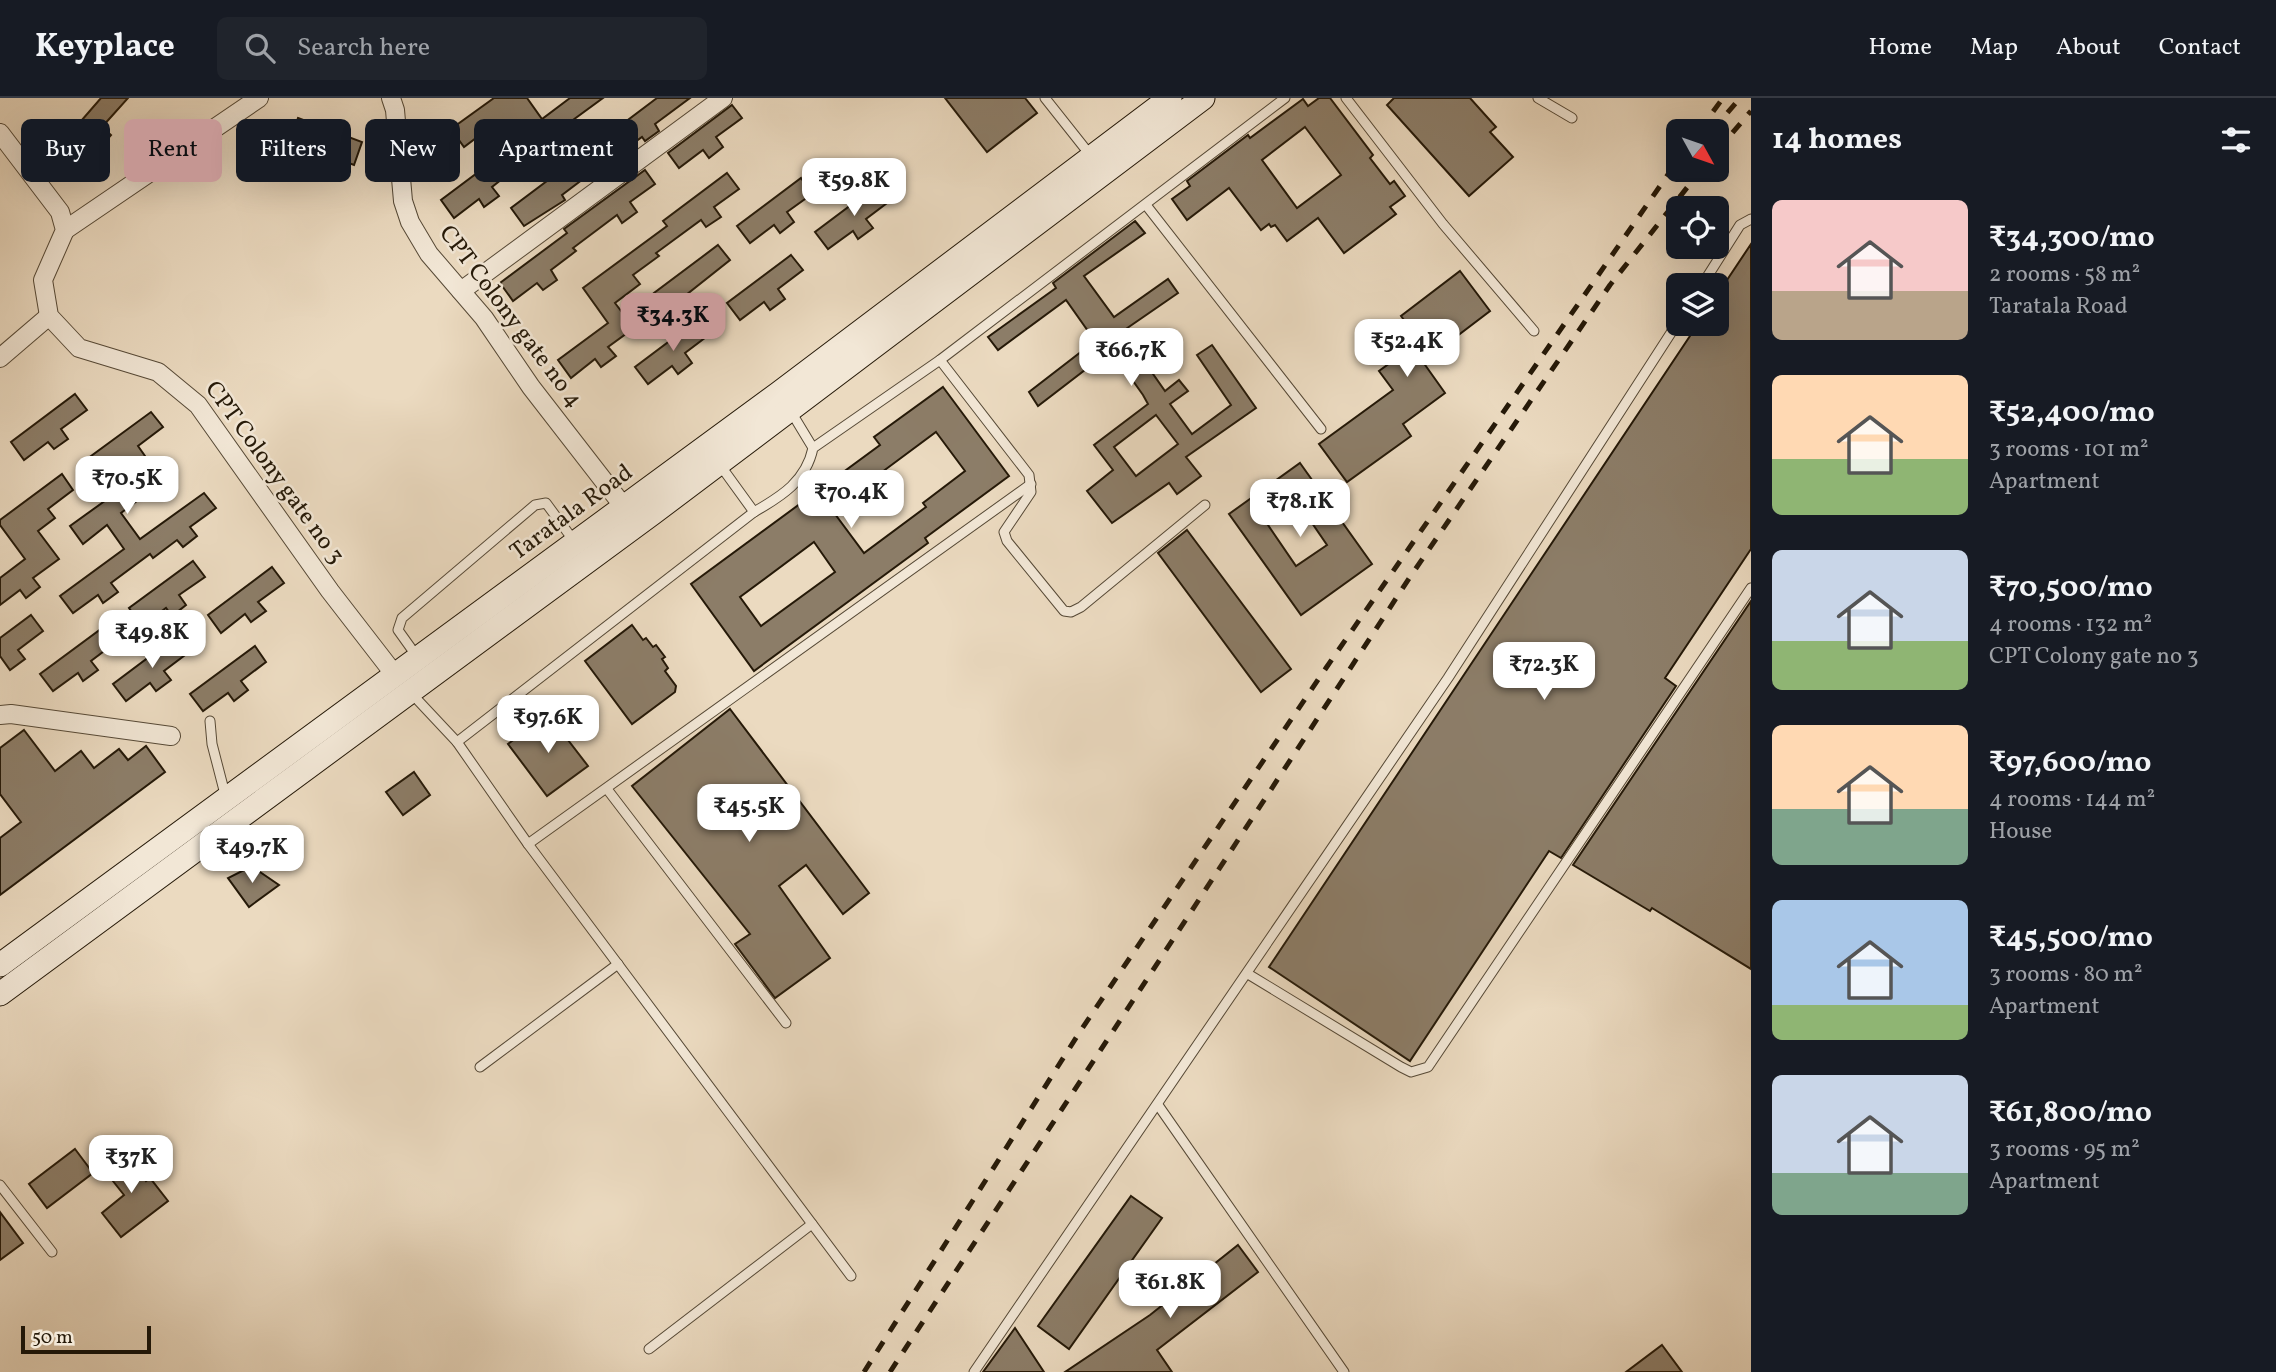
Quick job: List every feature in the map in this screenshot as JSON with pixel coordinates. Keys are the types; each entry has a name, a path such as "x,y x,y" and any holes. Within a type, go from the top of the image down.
{"main road":[{"path":"784,401 1170,98"},
{"path":"0,993 411,692 784,401 1203,98"},
{"name":"Taratala Road","path":"0,965 624,507 712,455"}],"street":[{"path":"0,358 49,316 43,280 65,230 258,98"},
{"name":"CPT Colony gate no 4","path":"391,98 396,110 403,201 410,222 429,254 484,318 531,387 624,507"},
{"path":"461,291 723,98"},
{"path":"0,133 60,212 65,230"},
{"name":"CPT Colony gate no 3","path":"49,316 79,348 158,372 198,405 323,581 395,675"},
{"path":"0,715 11,713 171,736"}],"lane":[{"path":"1045,98 1092,157"},
{"path":"813,447 940,360 1285,98"},
{"path":"1346,98 1443,224 1534,331"},
{"path":"1538,98 1572,118"},
{"path":"1146,205 1321,429"},
{"path":"1710,273 1740,225 1751,219"},
{"path":"974,1372 1456,666 1669,336"},
{"path":"940,360 1023,466 1031,484 1026,502 1013,515 1004,531 1007,541 1063,611 1071,612 1081,607 1205,505"},
{"path":"457,742 754,512 792,488 811,460 813,447 784,401"},
{"path":"712,455 754,512"},
{"path":"528,844 1031,484"},
{"path":"418,658 398,630 402,618 535,505 546,503 575,543"},
{"path":"1248,974 1401,1067 1411,1072 1428,1067 1751,588"},
{"path":"411,692 457,742 528,844 851,1276"},
{"path":"210,721 212,744 226,799"},
{"path":"607,789 786,1023"},
{"path":"480,1067 618,964"},
{"path":"1158,1105 1344,1372"},
{"path":"0,1185 52,1252"},
{"path":"649,1349 812,1224"}],"building":[{"path":"101,98 128,98 109,119 83,119"},
{"path":"494,98 527,98 542,119 474,119 474,140 464,147 460,141 460,123"},
{"path":"570,98 603,98 574,119 542,119"},
{"path":"657,98 690,98 655,124 659,131 645,141 642,137 638,140 638,119 629,119"},
{"path":"945,98 1025,98 1037,113 987,152"},
{"path":"1319,98 1330,98 1373,155 1370,158 1390,184 1394,181 1405,196 1390,207 1396,214 1344,253 1318,218 1287,241 1275,225 1271,227 1269,224 1261,230 1229,188 1187,220 1172,199 1190,186 1187,181 1248,135 1250,138 1303,99 1308,106","holes":["1305,127 1341,175 1297,208 1262,160"]},
{"path":"1394,98 1470,98 1496,127 1490,132 1513,157 1469,196 1387,105"},
{"path":"732,105 742,118 716,137 723,147 709,158 703,150 679,168 668,153"},
{"path":"351,138 362,142 354,165 351,164"},
{"path":"645,170 655,184 630,202 637,212 622,223 617,215 573,248 576,251 551,270 557,280 543,290 537,283 513,301 500,283 567,233 564,229 629,182 638,182 638,175"},
{"path":"727,173 739,189 714,207 721,217 706,227 701,220 656,253 659,256 633,275 640,284 615,303 634,328 608,347 616,356 601,367 595,359 571,378 558,360 608,323 583,288 667,226 663,221"},
{"path":"474,175 474,182 498,182 492,187 499,196 484,207 479,199 454,218 441,200"},
{"path":"801,178 812,194 787,212 794,222 780,233 774,225 750,243 737,226"},
{"path":"546,182 579,182 562,195 565,200 524,226 511,208"},
{"path":"879,184 891,200 866,219 873,228 858,239 853,231 828,249 815,232"},
{"path":"1135,221 1145,233 1084,276 1114,317 1168,279 1178,293 1123,331 1165,391 1179,380 1188,391 1170,404 1192,434 1231,405 1197,355 1212,345 1256,408 1186,457 1201,476 1177,494 1169,483 1112,523 1087,491 1113,470 1094,445 1148,404 1143,395 1111,350 1038,406 1029,392 1095,341 1066,300 998,350 988,337 1056,288 1053,283","holes":["1156,415 1178,444 1136,476 1114,447"]},
{"path":"1751,244 1751,549 1665,678 1676,686 1561,858 1549,851 1410,1061 1269,967 1690,336 1729,336 1729,277"},
{"path":"718,245 730,260 667,310 654,293"},
{"path":"791,255 803,270 778,289 785,299 770,310 764,302 740,320 727,303"},
{"path":"1460,271 1490,311 1423,362 1445,393 1403,424 1411,436 1347,482 1319,444 1393,390 1379,371 1420,341 1401,316"},
{"path":"699,319 710,334 685,353 692,363 678,374 672,366 648,384 635,367"},
{"path":"943,387 1009,476 925,538 928,543 754,671 691,584 880,445 874,437","holes":["936,432 965,471 923,503 926,507 864,553 835,514 882,479 878,475","814,542 835,572 761,626 740,597"]},
{"path":"75,394 87,410 61,429 68,439 54,449 48,442 24,460 11,442"},
{"path":"151,412 163,427 138,446 145,456 127,469 146,494 121,513 140,539 204,493 216,508 190,527 197,536 183,547 177,540 153,558 150,554 111,583 118,592 103,603 98,595 73,613 60,596 124,549 107,525 83,544 70,526 113,495 87,459"},
{"path":"1300,463 1372,564 1301,615 1229,514","holes":["1299,504 1327,545 1296,566 1268,525"]},
{"path":"62,474 73,490 48,509 55,518 38,531 59,559 33,578 40,587 26,598 20,590 0,605 0,578 25,559 0,525 0,520"},
{"path":"1187,530 1291,669 1261,692 1158,553"},
{"path":"193,561 205,577 179,595 186,605 172,616 166,608 142,626 129,608"},
{"path":"272,567 284,583 258,602 266,611 251,622 245,614 221,633 208,615"},
{"path":"1751,601 1751,969 1652,908 1650,911 1573,865"},
{"path":"31,615 43,631 18,650 25,659 10,670 0,656 0,638"},
{"path":"632,625 643,640 646,638 653,647 656,645 665,657 662,659 668,668 665,671 676,686 675,692 632,724 585,661"},
{"path":"105,626 116,642 91,661 98,670 83,681 78,673 53,691 40,674"},
{"path":"177,636 189,652 164,671 171,680 156,691 150,683 126,701 113,684"},
{"path":"255,646 266,662 241,681 248,690 234,701 228,693 203,711 190,694"},
{"path":"730,709 869,893 843,914 806,865 779,886 830,958 775,998 735,944 750,934 632,786"},
{"path":"548,714 588,766 547,796 508,744"},
{"path":"24,730 55,771 81,751 94,768 119,749 128,760 146,746 165,772 0,895 0,838 21,822 0,794 0,748"},
{"path":"414,772 430,795 403,815 386,792"},
{"path":"244,870 257,870 279,885 249,907 228,878"},
{"path":"75,1149 93,1173 47,1208 29,1184"},
{"path":"121,1150 146,1181 150,1178 168,1201 121,1237 102,1213 124,1195 101,1166"},
{"path":"1131,1196 1162,1218 1069,1349 1038,1326"},
{"path":"0,1212 23,1243 0,1260"},
{"path":"1238,1245 1258,1272 1157,1350 1172,1372 1065,1372 1150,1315"},
{"path":"1015,1328 1044,1372 983,1372"},
{"path":"1662,1345 1682,1372 1626,1372"}],"railway":[{"path":"1708,119 1723,98"},
{"path":"1722,119 1740,98"},
{"path":"1729,137 1751,111"},
{"path":"864,1372 1081,1030 1326,668 1666,177"},
{"path":"890,1372 1410,577 1610,285 1692,182"}]}
